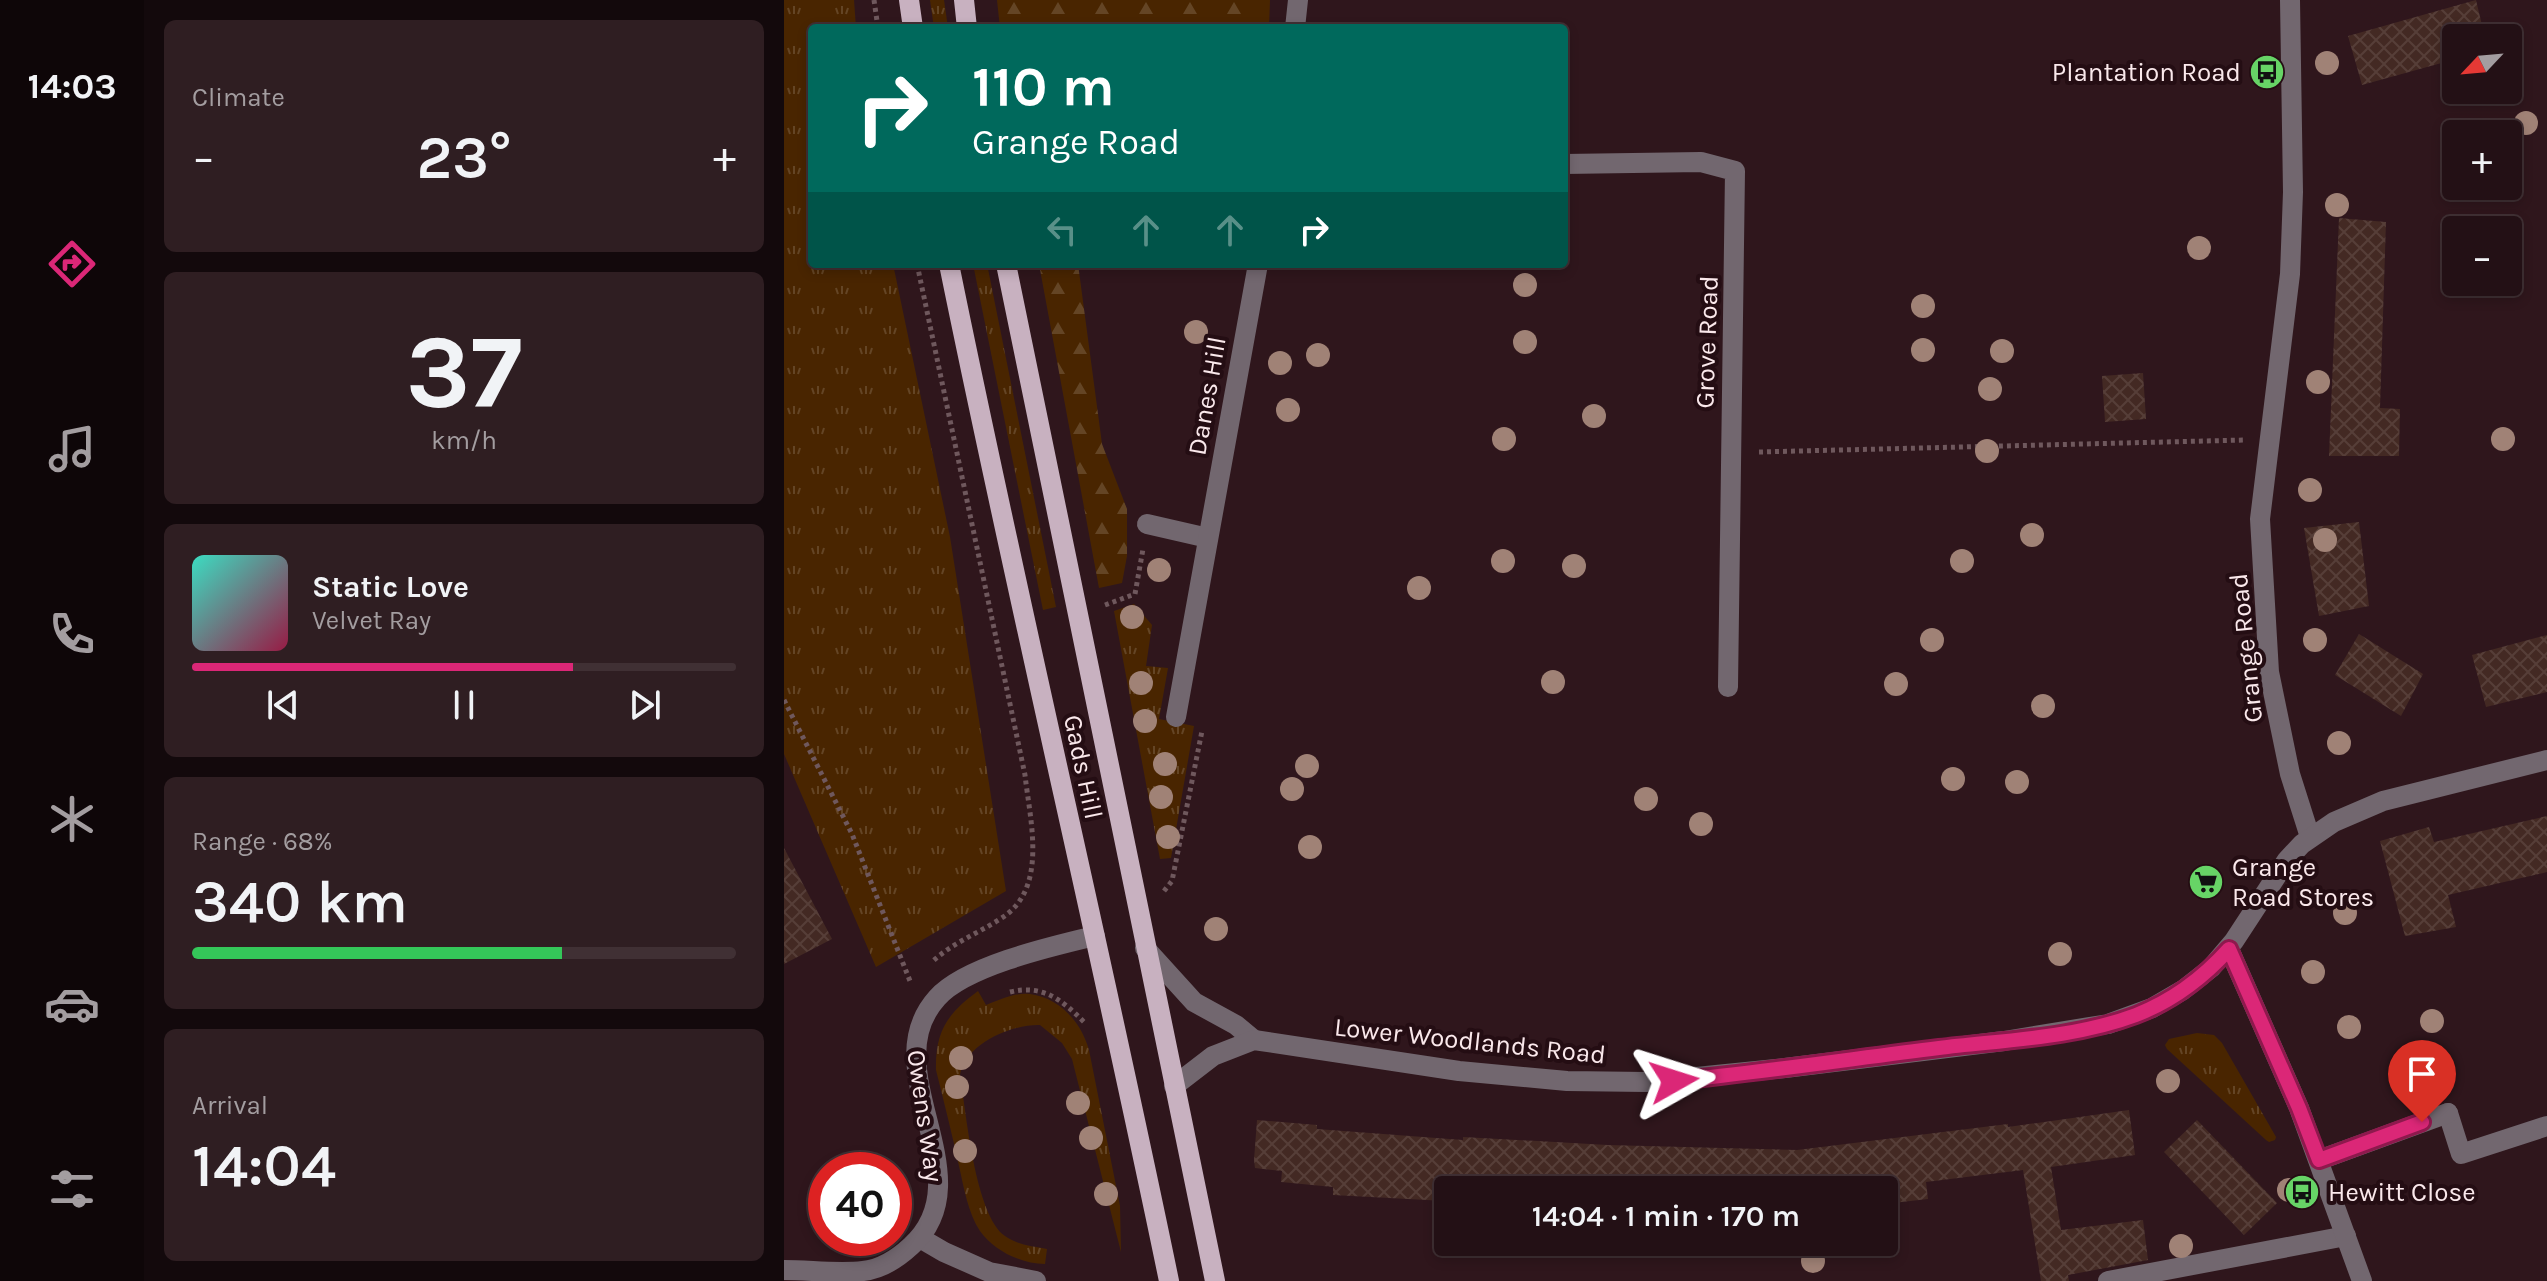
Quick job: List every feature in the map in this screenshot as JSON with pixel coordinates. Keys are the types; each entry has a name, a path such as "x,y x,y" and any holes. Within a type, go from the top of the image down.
{"main road":[{"path":"909,0 912,24"},
{"path":"964,0 967,24"},
{"name":"Gads Hill","path":"950,268 992,476 1169,1281"},
{"name":"Gads Hill","path":"1007,268 1215,1281"}],"street":[{"path":"1295,24 1298,0"},
{"name":"Grange Road","path":"2293,1 2290,274 2260,519 2269,672 2290,774 2310,837"},
{"name":"Grove Road","path":"1568,164 1701,162 1735,171 1728,687"},
{"name":"Danes Hill","path":"1176,717 1257,268"},
{"path":"1147,524 1208,538"},
{"path":"2362,1281 2299,1108 2229,949 2278,872 2310,837 2334,822 2383,801 2547,760"},
{"name":"Owens Way","path":"784,1270 864,1271 887,1264 920,1238 935,1210 940,1188 936,1156 917,1074 917,1045 935,999 953,984 982,970 1095,936"},
{"name":"Lower Woodlands Road","path":"1145,948 1188,997 1236,1025 1254,1040"},
{"name":"Lower Woodlands Road","path":"1174,1086 1213,1056 1254,1040 1498,1075 1615,1083 1674,1081 2004,1041 2108,1024 2152,1008 2183,990 2229,949"},
{"path":"2319,1160 2448,1113 2461,1154 2547,1126"},
{"path":"2108,1281 2346,1236"},
{"path":"920,1238 989,1272 1036,1281"}],"path":[{"path":"874,0 877,24"},
{"path":"918,268 1025,775 1032,858 1029,883 1007,914 968,935 929,964"},
{"path":"1730,453 2270,440"},
{"path":"1104,605 1135,594 1147,524"},
{"path":"784,700 852,834 910,981"},
{"path":"1161,894 1172,881 1203,726"},
{"path":"904,994 910,981 920,973"},
{"path":"1003,994 1031,988 1047,992 1064,1002 1085,1024"}],"green space":[{"path":"784,0 854,0 856,24 808,24 808,268 894,268 950,537 1006,891 876,967 784,754"},
{"path":"930,0 944,0 947,24 933,24"},
{"path":"997,0 1270,0 1269,24 1000,24"},
{"path":"974,268 988,268 1056,607 1043,610"},
{"path":"1040,268 1079,268 1102,444 1127,509 1127,556 1122,583 1099,588"},
{"path":"1134,604 1152,625 1146,666 1168,668 1159,719 1194,726 1171,858 1160,859 1114,611"},
{"path":"978,991 986,1005 1019,994 1041,996 1060,1006 1081,1030 1089,1050 1120,1206 1121,1252 1072,1059 1062,1043 1040,1025 1016,1028 991,1038 971,1054 960,1075 969,1137 986,1207 1005,1236 1047,1249 1045,1264 1027,1262 1009,1255 986,1238 976,1224 967,1200 936,1070 936,1056 945,1024"},
{"path":"2197,1033 2214,1035 2222,1043 2275,1140 2266,1140 2165,1045 2169,1039"}],"building":[{"path":"2476,0 2482,24 2442,24 2442,63 2362,85 2348,36"},
{"path":"2339,218 2386,222 2380,408 2400,409 2399,456 2329,456"},
{"path":"2143,373 2146,419 2105,422 2102,376"},
{"path":"2359,522 2369,606 2319,616 2304,528"},
{"path":"2359,634 2423,674 2401,716 2335,675"},
{"path":"2547,635 2547,692 2486,707 2472,655"},
{"path":"2547,816 2547,872 2448,895 2456,927 2405,936 2380,841 2429,827 2434,842"},
{"path":"784,848 832,939 784,964"},
{"path":"2129,1110 2135,1155 2051,1167 2061,1230 2143,1220 2148,1260 2068,1275 2069,1281 2041,1281 2023,1170 1926,1182 1928,1199 1898,1202 1898,1176 1434,1176 1434,1200 1333,1195 1333,1187 1281,1182 1282,1171 1255,1168 1254,1160 1257,1120 1317,1125 1317,1129 1463,1140 1463,1137 1797,1150 2008,1124 2008,1127"},
{"path":"2197,1120 2277,1203 2244,1235 2164,1152"}],"place":[{"name":"Plantation Road","path":"2267,72"},
{"name":"Grange Road Stores","path":"2206,882"},
{"name":"Hewitt Close","path":"2302,1192"}],"route":[{"path":"1674,1081 2004,1041 2108,1024 2152,1008 2183,990 2229,949 2319,1160 2422,1122"}]}
